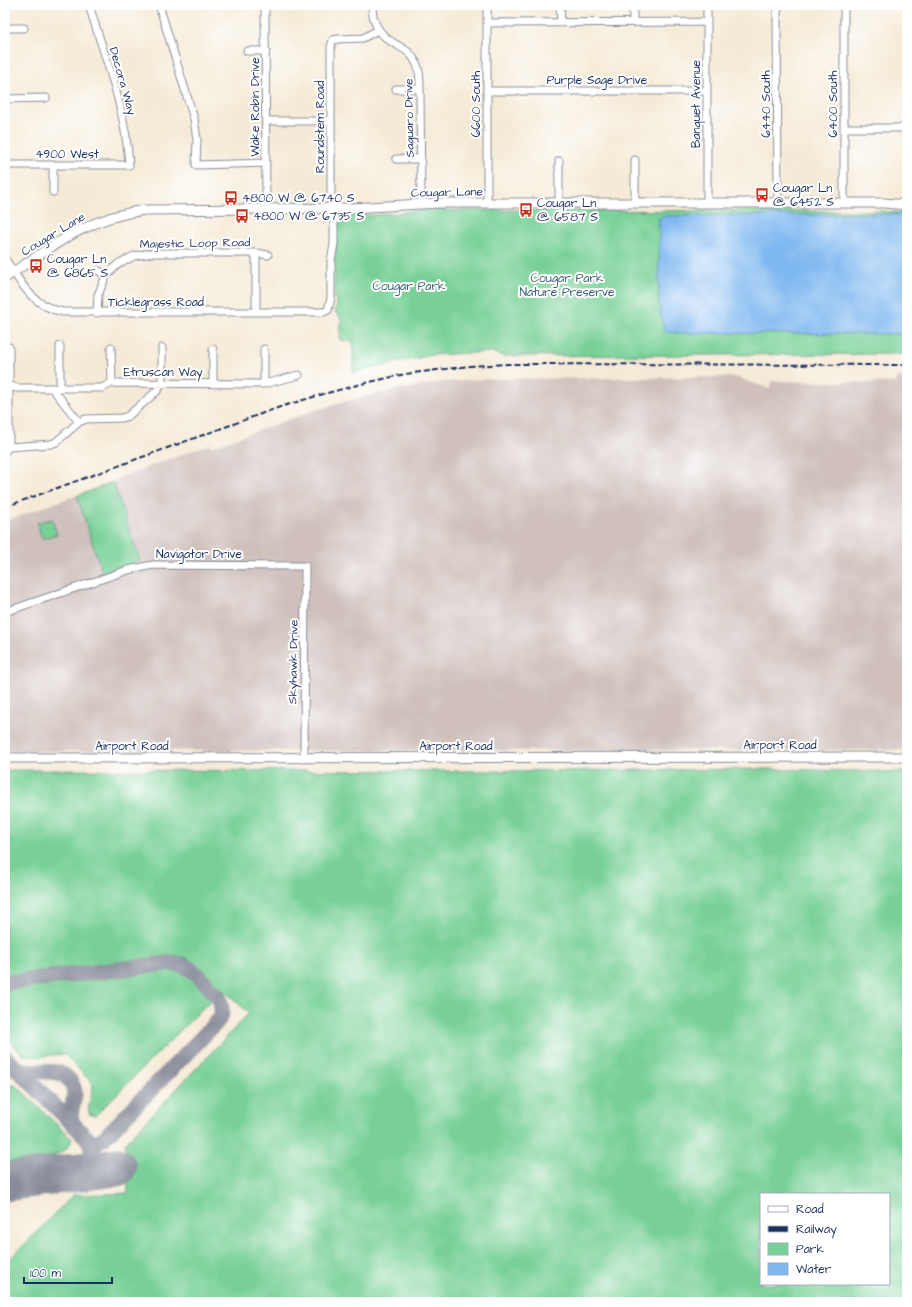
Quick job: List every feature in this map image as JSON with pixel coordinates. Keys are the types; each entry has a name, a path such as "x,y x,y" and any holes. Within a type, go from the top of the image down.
{"main road":[{"name":"Cougar Lane","path":"5,278 78,230 116,215 155,209 372,208 421,204 487,203 884,203 907,205"},
{"name":"Airport Road","path":"5,758 907,757"}],"street":[{"name":"Decora Way","path":"89,5 121,109 129,165"},
{"path":"159,5 194,119 197,140 196,165 266,163"},
{"name":"Wake Robin Drive","path":"265,5 266,209"},
{"path":"372,5 374,22 378,30"},
{"name":"6600 South","path":"487,5 487,203"},
{"path":"560,5 560,23"},
{"path":"633,5 633,22"},
{"name":"Banquet Avenue","path":"707,5 707,203"},
{"name":"6440 South","path":"778,5 778,203"},
{"name":"6400 South","path":"844,5 844,203"},
{"path":"487,23 707,22"},
{"path":"5,28 24,28"},
{"name":"Saguaro Drive","path":"378,30 388,40 408,52 415,60 420,75 421,204"},
{"name":"Roundstem Road","path":"329,309 331,298 331,261 334,244 333,208 331,196 330,53 333,40 363,38 378,30"},
{"path":"247,51 266,51"},
{"path":"396,89 420,89"},
{"name":"Purple Sage Drive","path":"487,91 707,91"},
{"path":"5,99 46,98"},
{"path":"266,121 331,121"},
{"path":"844,128 907,128"},
{"path":"396,159 421,159"},
{"path":"635,160 635,203"},
{"path":"559,161 559,203"},
{"path":"53,165 53,192"},
{"name":"4900 West","path":"5,166 129,165"},
{"path":"256,253 256,312"},
{"name":"Majestic Loop Road","path":"96,313 98,291 106,276 113,267 123,260 139,254 256,253 268,255"},
{"name":"Ticklegrass Road","path":"5,259 32,297 46,307 63,312 323,312 329,309"},
{"path":"99,271 106,276"},
{"path":"60,346 60,388"},
{"path":"9,347 7,384 7,449 51,444 56,442 79,422 86,419 126,418 157,391 162,383 162,348"},
{"path":"111,347 112,383"},
{"path":"213,349 213,383"},
{"path":"264,350 264,384"},
{"name":"Etruscan Way","path":"7,384 16,388 102,388 112,383 264,384 299,375"},
{"path":"52,388 79,422"},
{"name":"Navigator Drive","path":"5,612 121,572 153,564 305,566"},
{"name":"Skyhawk Drive","path":"304,758 305,566"}],"shaded area":[{"path":"897,376 907,378 907,750 5,751 5,521 113,482 116,479 210,444 211,447 310,412 350,400 394,390 444,382 488,379 735,377 770,389 772,381 896,383"}],"green space":[{"name":"Cougar Park","path":"424,210 882,211 907,213 907,354 502,356 492,352 432,355 353,373 353,341 340,340 341,319 335,311 337,304 335,297 334,262 337,222 339,217 345,215 375,215"},
{"path":"113,482 140,561 104,572 101,569 77,496"},
{"path":"52,519 57,534 42,539 37,523"},
{"path":"768,769 907,772 907,1302 5,1302 5,1264 73,1195 128,1193 125,1143 249,1013 188,959 180,956 169,956 5,977 5,770 497,771"},
{"path":"172,969 181,970 187,974 212,999 95,1116 89,1114 89,1103 93,1084 64,1054 38,1057 24,1055 5,1037 5,990"},
{"path":"5,1084 14,1085 21,1090 72,1139 68,1147 56,1155 48,1157 5,1162"}],"water":[{"path":"895,214 907,216 907,334 682,333 666,332 664,330 659,303 659,218 663,216"}],"taxiway":[{"path":"5,983 171,963 184,966 197,974 220,1000 222,1012 220,1018 214,1025 104,1138 91,1145"},
{"path":"5,1057 88,1139 92,1150 91,1159 86,1167 76,1173"},
{"path":"15,1067 22,1070 53,1072 67,1077 74,1089 71,1115 74,1125"}],"runway":[{"path":"5,1182 117,1167"}],"railway":[{"path":"5,507 280,407 361,384 405,374 470,366 508,364 907,365"}],"place":[{"name":"Cougar Ln @ 6452 S","path":"762,195"},
{"name":"4800 W @ 6740 S","path":"231,198"},
{"name":"Cougar Ln @ 6587 S","path":"526,210"},
{"name":"4800 W @ 6735 S","path":"242,216"},
{"name":"Cougar Ln @ 6865 S","path":"36,266"}],"park label":[{"name":"Cougar Park Nature Preserve","path":"567,285"}]}
